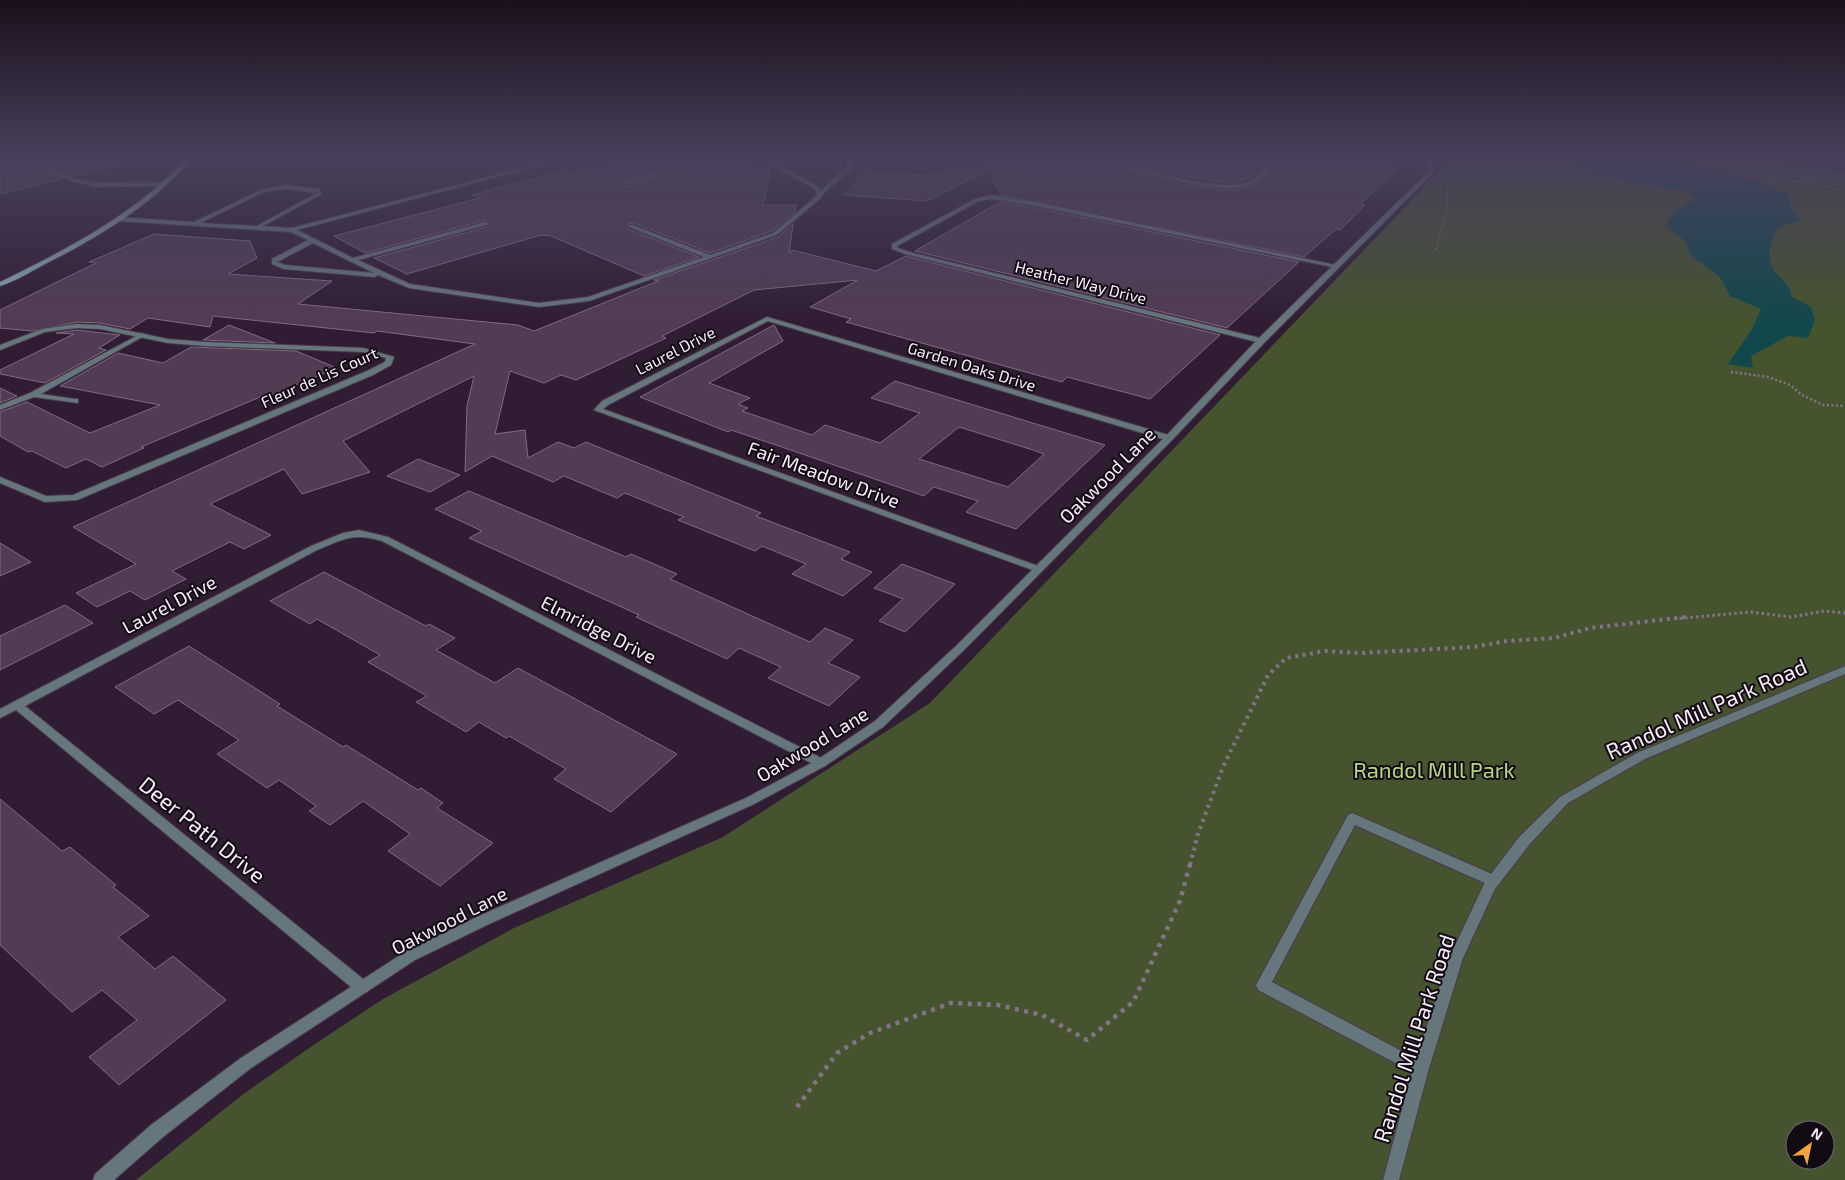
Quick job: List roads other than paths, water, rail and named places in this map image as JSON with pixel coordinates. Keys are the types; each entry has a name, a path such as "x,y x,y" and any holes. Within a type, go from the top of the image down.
{"main road":[{"path":"0,284 77,244 127,212"}],"street":[{"path":"196,223 219,212"},
{"path":"259,227 286,212"},
{"path":"117,219 292,230 360,212"},
{"path":"292,230 382,275 409,286 550,305 589,299 775,234 801,212"},
{"name":"Heather Way Drive","path":"952,212 898,242 894,245 895,249 1261,341"},
{"name":"Heather Way Drive","path":"1076,212 1337,266"},
{"name":"Oakwood Lane","path":"100,1180 157,1131 246,1063 410,956 484,920 750,801 821,762 879,724 960,648 1169,438 1261,341 1391,212"},
{"path":"352,260 486,224"},
{"path":"631,226 710,257"},
{"path":"313,240 274,260 274,263 284,267 382,275"},
{"name":"Laurel Drive","path":"598,410 605,403 767,319"},
{"name":"Garden Oaks Drive","path":"767,319 1169,438"},
{"name":"Fleur de Lis Court","path":"0,348 44,330 78,326 100,327 168,341 363,350 390,357 388,363 370,373 74,498 45,499 0,480"},
{"path":"0,408 33,395 142,335"},
{"path":"33,395 75,401"},
{"name":"Fair Meadow Drive","path":"598,410 1038,569"},
{"name":"Laurel Drive","path":"0,714 259,576 335,539 359,533"},
{"name":"Elmridge Drive","path":"359,533 372,534 385,539 821,762"},
{"name":"Randol Mill Park Road","path":"1391,1180 1420,1069 1456,958 1494,881 1524,841 1564,800 1641,756 1845,670"},
{"name":"Deer Path Drive","path":"17,705 362,987"},
{"path":"1420,1069 1263,984 1352,818 1494,881"}],"park label":[{"name":"Randol Mill Park","path":"1434,769"}]}
